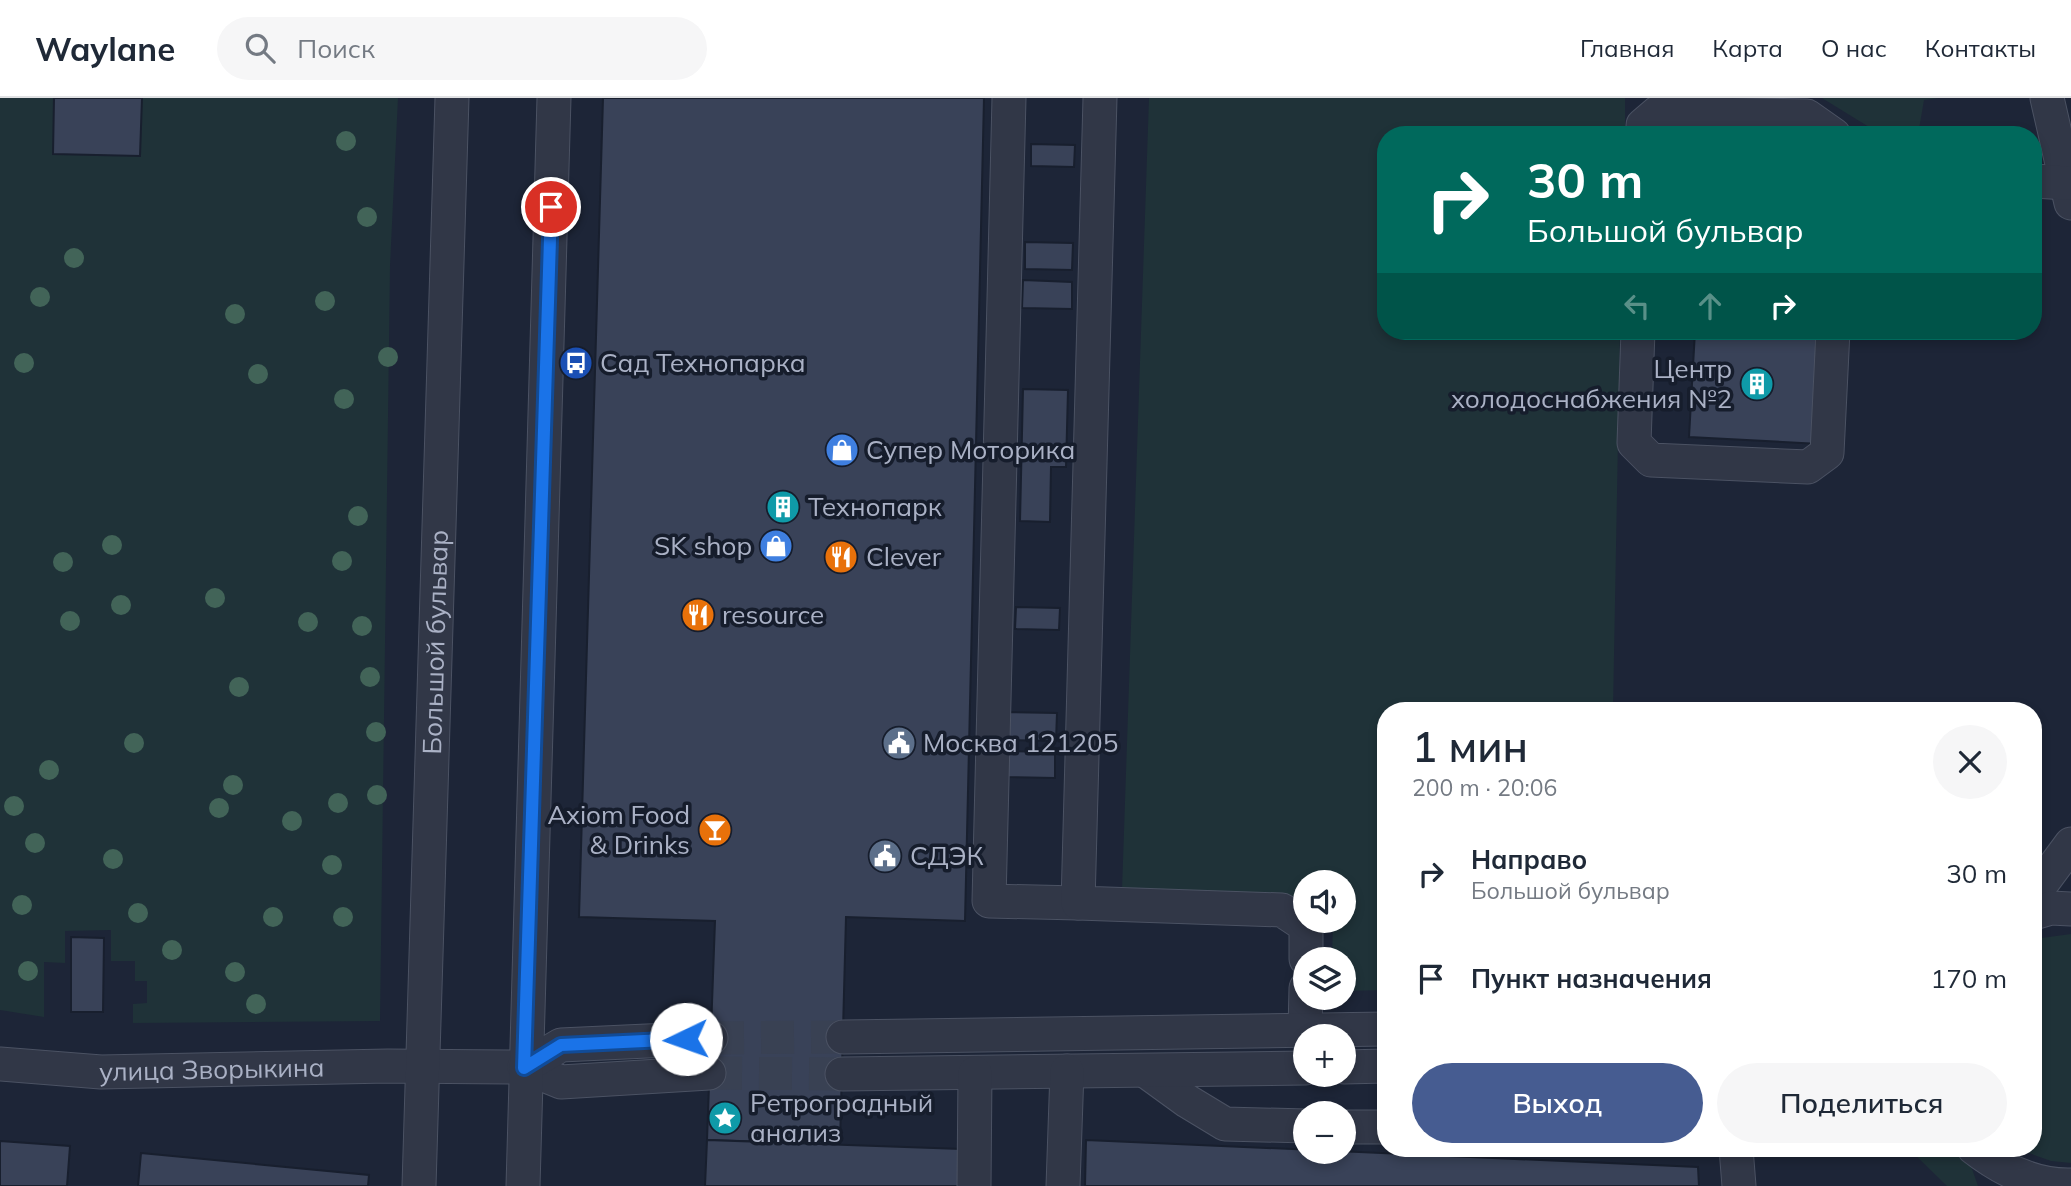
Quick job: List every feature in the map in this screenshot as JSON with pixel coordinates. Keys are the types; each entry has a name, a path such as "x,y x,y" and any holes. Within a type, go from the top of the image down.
{"street":[{"name":"Большой бульвар","path":"419,1186 452,98"},
{"path":"523,1186 524,1068 554,98"},
{"path":"1009,98 989,901 1282,910 1306,926 1306,947"},
{"path":"1078,904 1100,98"},
{"path":"2047,98 2069,193"},
{"path":"1643,126 1657,113 1807,116 1821,126"},
{"path":"2042,183 2069,193"},
{"path":"1638,340 1634,443 1651,460 1808,467 1827,453 1833,340"},
{"path":"2042,883 2071,844"},
{"path":"2042,911 2051,908 2071,909"},
{"path":"1356,1030 1377,1029"},
{"path":"843,1037 1293,1031"},
{"path":"524,1068 561,1045 711,1038"},
{"name":"улица Зворыкина","path":"0,1064 101,1072 524,1068"},
{"path":"1356,1067 1377,1066"},
{"path":"524,1068 561,1082 709,1073"},
{"path":"842,1074 1293,1068"},
{"path":"1062,1186 1067,1071"},
{"path":"1147,1072 1225,1124 1293,1126"},
{"path":"974,1186 975,1073"},
{"path":"1356,1127 1377,1128"},
{"path":"1737,1157 1739,1186"},
{"path":"1986,1157 2021,1182 2071,1185"}],"shaded area":[{"path":"0,98 398,98 390,266 380,1021 133,1023 133,1004 147,1003 147,981 135,981 135,961 111,961 111,930 65,931 65,963 44,962 44,1017 0,1010"},
{"path":"1149,98 1625,98 1625,126 1377,126 1377,340 1620,340 1613,702 1377,702 1377,990 1356,991 1356,947 1332,947 1333,933 1356,933 1356,870 1293,870 1293,897 1122,890"},
{"path":"1822,98 1939,98 1924,100 1920,126 1867,126"},
{"path":"2071,934 2071,1163 2040,1157 2042,938"},
{"path":"1917,1157 1964,1157 1978,1186 1947,1186"}],"building":[{"path":"54,98 142,98 140,156 53,154"},
{"name":"Технопарк","path":"603,98 984,98 965,921 846,917 840,1144 707,1140 715,921 579,917"},
{"path":"1031,144 1075,145 1074,167 1031,166"},
{"path":"1025,242 1073,243 1072,270 1025,269"},
{"path":"1023,280 1072,282 1072,309 1022,308"},
{"name":"Центр холодоснабжения №2","path":"1694,340 1825,340 1820,444 1689,437"},
{"path":"1023,389 1068,390 1066,467 1051,467 1050,522 1020,521"},
{"path":"1016,607 1060,608 1059,630 1015,629"},
{"path":"1009,712 1057,713 1056,741 1008,740"},
{"path":"1008,751 1055,752 1055,778 1008,777"},
{"path":"71,937 104,938 103,1012 71,1012"},
{"path":"707,1140 962,1149 961,1186 705,1186"},
{"path":"1086,1140 1293,1149 1293,1164 1356,1164 1356,1152 1377,1153 1377,1157 1471,1157 1698,1167 1699,1186 1085,1186"},
{"path":"0,1141 70,1146 67,1186 0,1186"},
{"path":"141,1153 369,1175 368,1186 138,1186"}],"tunnel":[{"path":"711,1038 843,1037"},
{"path":"709,1073 842,1074"}],"place":[{"name":"Сад Технопарка","path":"576,363"},
{"name":"Центр холодоснабжения №2","path":"1757,384"},
{"name":"Супер Моторика","path":"842,450"},
{"name":"Технопарк","path":"783,507"},
{"name":"SK shop","path":"776,546"},
{"name":"Clever","path":"841,557"},
{"name":"resource","path":"698,615"},
{"name":"Москва 121205","path":"899,743"},
{"name":"Axiom Food & Drinks","path":"715,830"},
{"name":"СДЭК","path":"885,856"},
{"name":"Ретроградный анализ","path":"725,1118"}],"route":[{"path":"551,207 524,1068 561,1045 686,1039"}]}
